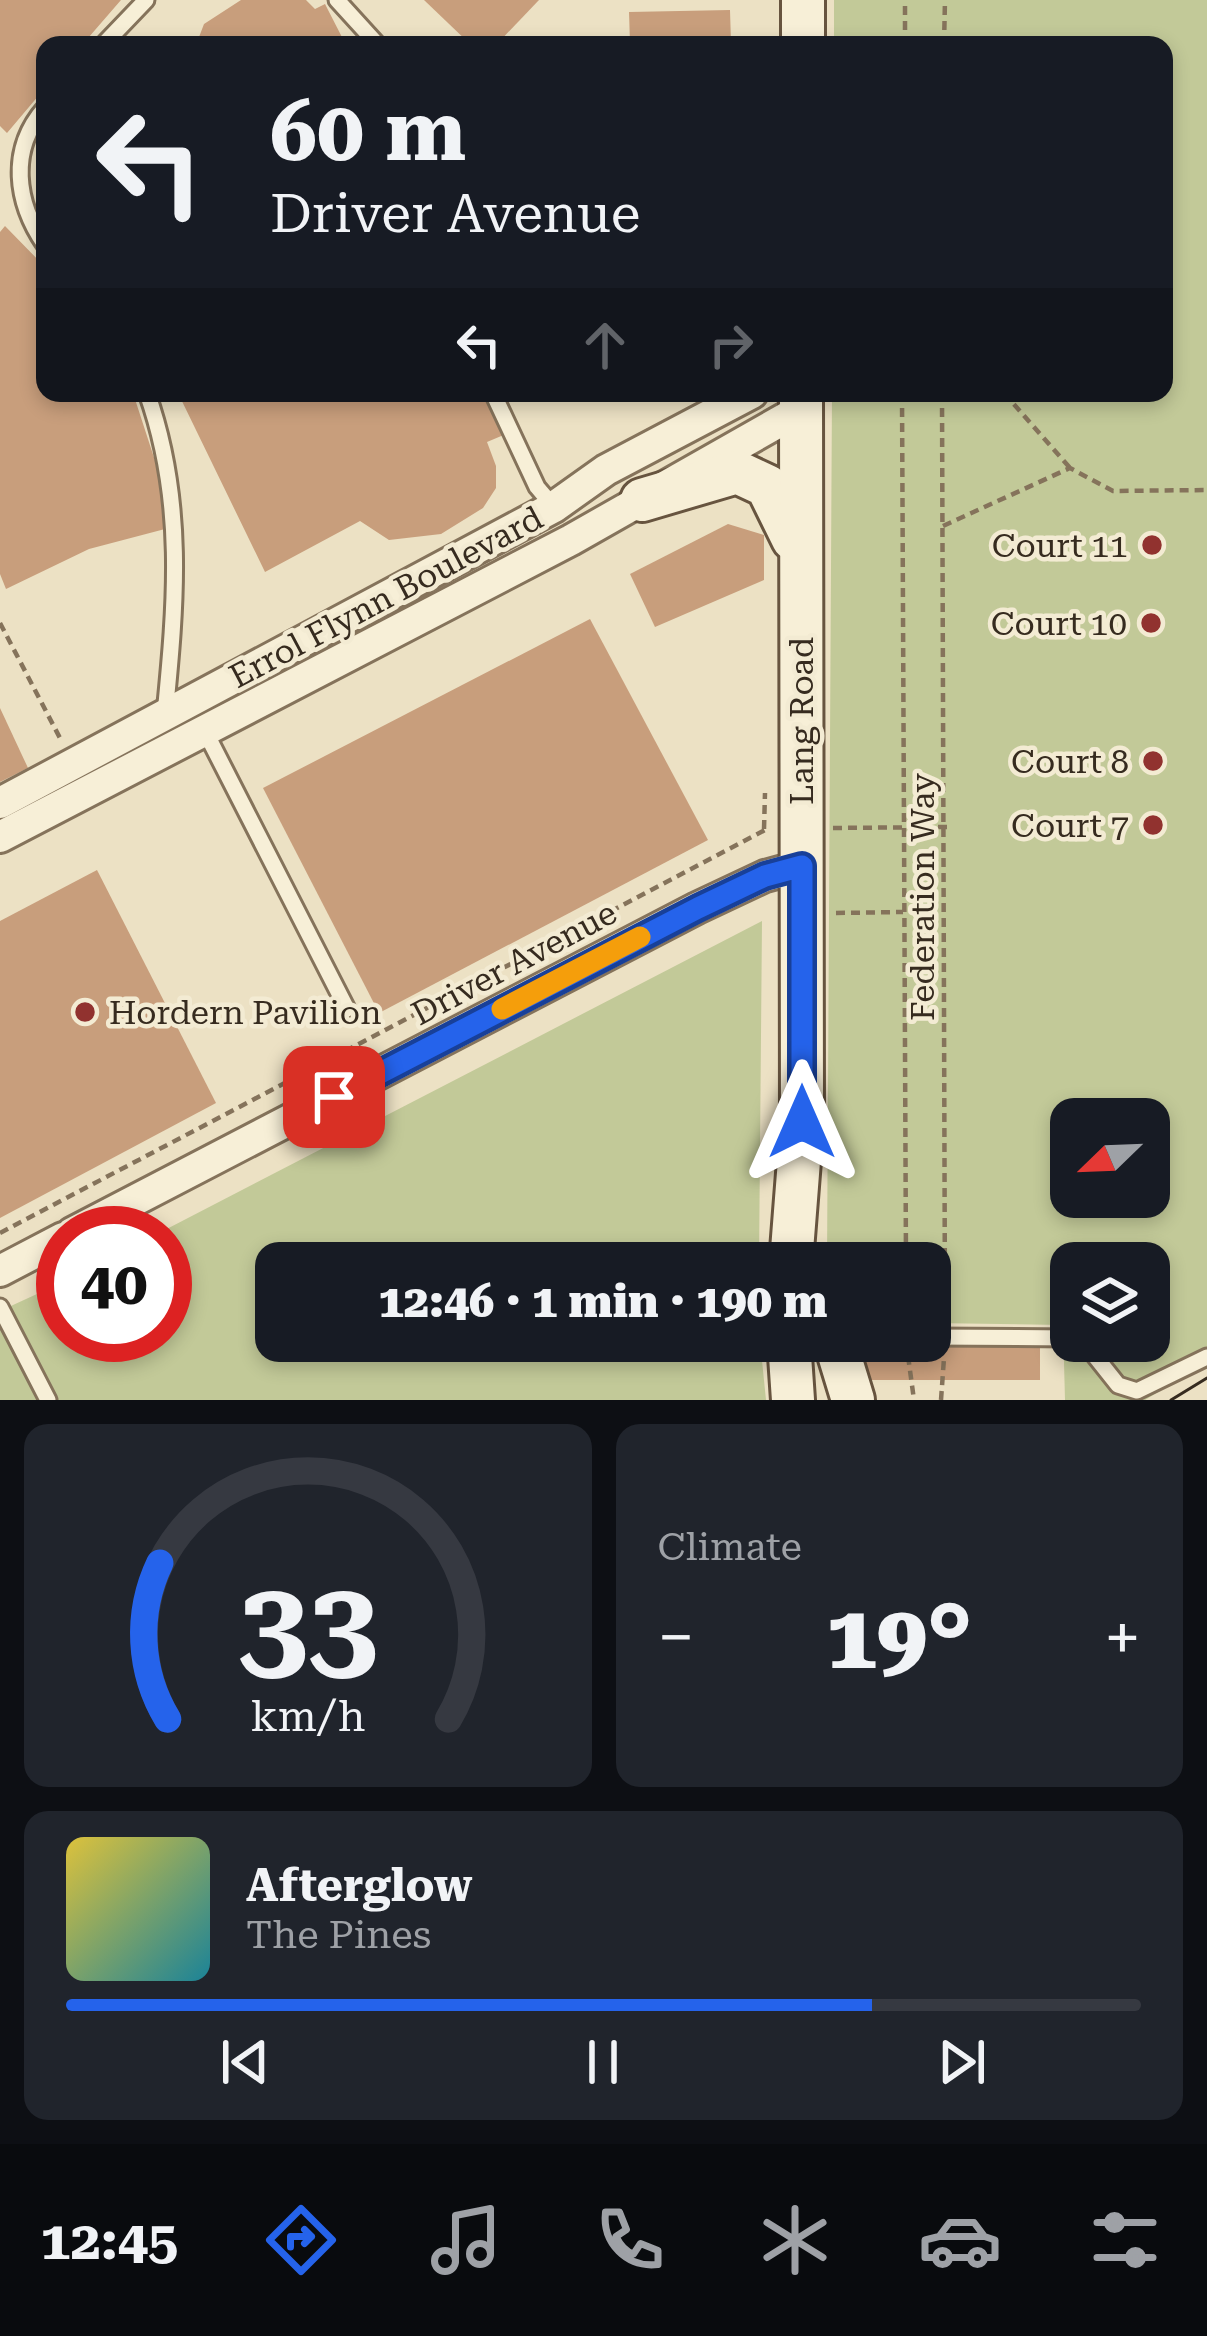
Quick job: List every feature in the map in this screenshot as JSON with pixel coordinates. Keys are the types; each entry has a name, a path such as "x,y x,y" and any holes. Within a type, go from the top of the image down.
{"street":[{"path":"802,36 803,0"},
{"name":"Errol Flynn Boulevard","path":"0,803 554,507 606,470 735,402"},
{"name":"Errol Flynn Boulevard","path":"0,837 206,733 642,500 801,402"},
{"name":"Lang Road","path":"801,402 802,1122 807,1242"},
{"path":"642,500 729,472 756,478 776,497 800,557"},
{"name":"Driver Avenue","path":"124,1206 698,908 765,876 802,866"},
{"path":"0,1271 36,1252"},
{"path":"790,1362 793,1400"},
{"path":"820,1362 826,1400"},
{"path":"842,1362 853,1400"}],"lane":[{"path":"112,36 146,0"},
{"path":"337,0 371,36"},
{"path":"36,128 20,164 19,199 36,229"},
{"path":"149,402 174,500 177,584 165,714"},
{"path":"497,402 537,487 554,507"},
{"path":"206,733 347,1009"},
{"path":"0,1306 48,1400"},
{"path":"951,1337 1050,1338"},
{"path":"1099,1362 1118,1385 1137,1391 1207,1357"}],"path":[{"path":"905,0 905,36"},
{"path":"944,36 945,0"},
{"name":"Federation Way","path":"902,402 906,1242"},
{"name":"Federation Way","path":"940,1242 947,827 942,402"},
{"path":"1012,402 1070,468 1113,490 1207,490"},
{"path":"944,526 1070,468"},
{"path":"0,622 74,764"},
{"path":"826,828 947,827"},
{"name":"Driver Avenue","path":"0,1233 764,829"},
{"path":"826,914 903,912"},
{"path":"909,1362 914,1400"},
{"name":"Federation Way","path":"939,1362 941,1400"}],"green space":[{"path":"834,0 1207,0 1207,1362 1145,1400 1065,1400 1064,1362 1170,1362 1170,1242 1050,1242 1050,1325 951,1323 951,1242 827,1242 832,402 1173,402 1173,36 834,36"},
{"path":"762,921 759,1242 255,1242 255,1362 762,1362 766,1400 0,1400 0,1311 36,1294 36,1362 192,1362 192,1216"}],"building":[{"path":"0,0 121,0 90,36 36,36 36,99 7,133 0,126"},
{"path":"241,0 306,0 315,9 325,4 341,36 199,36 204,24"},
{"path":"424,0 539,0 505,36 462,36"},
{"path":"730,10 731,36 630,36 629,12"},
{"path":"5,226 36,258 36,402 136,402 160,476 165,529 89,549 6,589 0,574 0,232"},
{"path":"182,402 488,402 506,434 487,442 496,466 496,488 483,508 441,534 389,540 360,521 265,572"},
{"path":"728,524 764,535 764,580 655,627 630,574"},
{"path":"590,619 708,840 379,1013 263,788"},
{"path":"0,708 28,768 0,782"},
{"name":"Hordern Pavilion","path":"97,870 216,1103 0,1218 0,921"},
{"path":"951,1345 1040,1345 1040,1380 861,1380 861,1362 951,1362"}],"tram line":[{"path":"1171,1400 1207,1378"}],"slow traffic":[{"path":"502,1009 640,937"}],"place":[{"name":"Court 11","path":"1152,545"},
{"name":"Court 10","path":"1151,623"},
{"name":"Court 8","path":"1153,761"},
{"name":"Court 7","path":"1153,825"},
{"name":"Hordern Pavilion","path":"85,1012"}],"route":[{"path":"334,1097 698,908 765,876 802,866 802,1122"}]}
